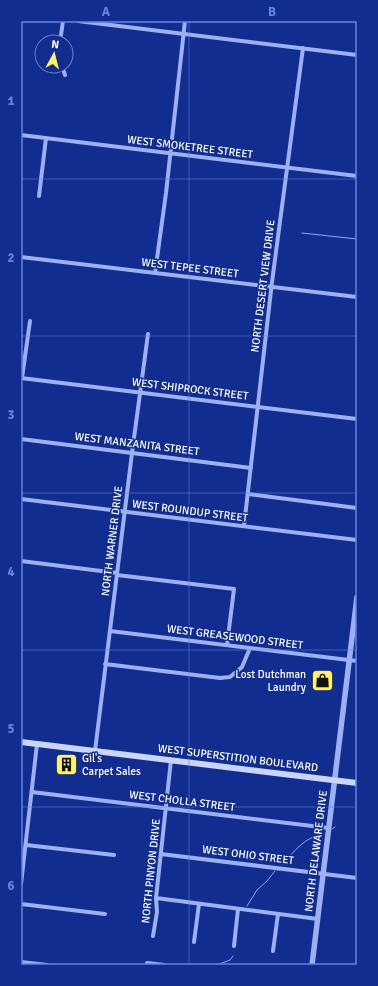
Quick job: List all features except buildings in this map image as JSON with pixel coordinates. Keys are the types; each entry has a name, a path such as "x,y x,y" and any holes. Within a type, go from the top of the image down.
{"main road":[{"name":"WEST SUPERSTITION BOULEVARD","path":"21,742 357,783"}],"street":[{"path":"61,34 63,21"},
{"path":"78,21 357,55"},
{"path":"155,273 185,21"},
{"name":"NORTH DESERT VIEW DRIVE","path":"244,526 272,287 303,48"},
{"name":"WEST SMOKETREE STREET","path":"21,135 357,176"},
{"path":"39,196 46,138"},
{"name":"WEST TEPEE STREET","path":"21,256 357,297"},
{"path":"22,378 30,321"},
{"name":"NORTH WARNER DRIVE","path":"95,751 124,512 148,334"},
{"name":"WEST SHIPROCK STREET","path":"22,378 357,419"},
{"name":"WEST MANZANITA STREET","path":"21,439 251,468"},
{"path":"248,494 357,508"},
{"name":"WEST ROUNDUP STREET","path":"21,499 357,540"},
{"path":"21,561 234,589 228,645"},
{"name":"NORTH DELAWARE DRIVE","path":"312,965 357,596"},
{"name":"WEST GREASEWOOD STREET","path":"110,631 357,661"},
{"path":"105,664 220,678 230,677 242,667 250,648"},
{"path":"21,884 37,744"},
{"name":"NORTH PINYON DRIVE","path":"153,936 157,912 156,898 171,760"},
{"name":"WEST CHOLLA STREET","path":"32,792 329,828"},
{"path":"26,845 114,855"},
{"name":"WEST OHIO STREET","path":"161,854 357,878"},
{"path":"156,898 318,919"},
{"path":"21,904 105,914"},
{"path":"194,942 199,904"},
{"path":"234,946 238,909"},
{"path":"273,951 278,914"},
{"path":"21,962 48,965"},
{"path":"147,964 164,965"}],"waterway":[{"path":"302,233 357,239"},
{"path":"283,864 305,841 323,834"},
{"path":"247,906 257,890 275,871"},
{"path":"217,965 230,960 233,956"}],"place":[{"name":"Lost Dutchman Laundry","path":"322,680"},
{"name":"Gil's Carpet Sales","path":"67,764"}]}
